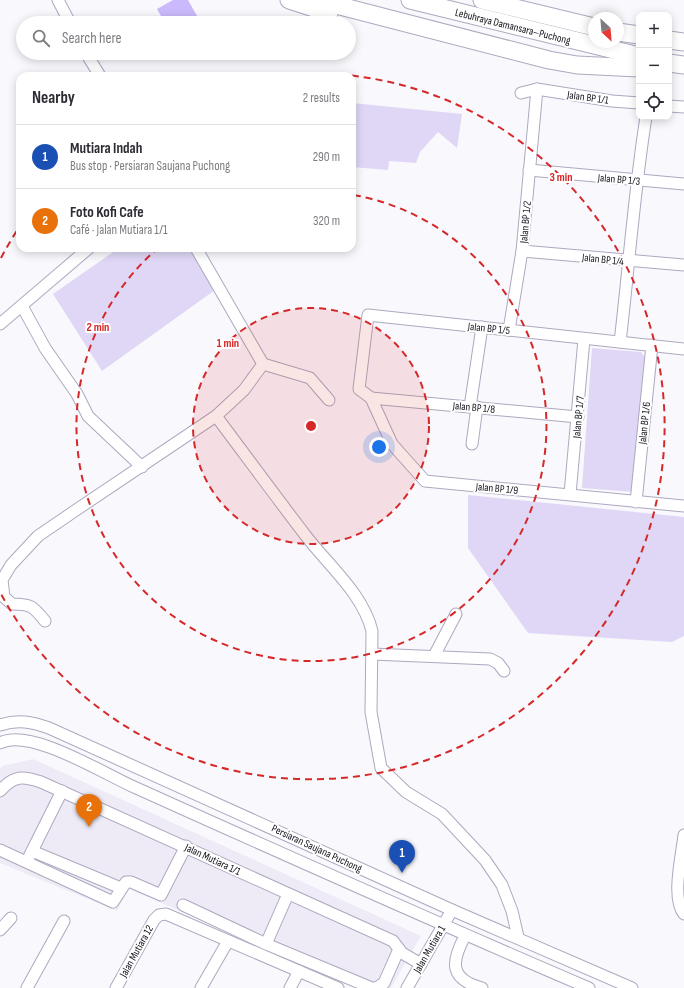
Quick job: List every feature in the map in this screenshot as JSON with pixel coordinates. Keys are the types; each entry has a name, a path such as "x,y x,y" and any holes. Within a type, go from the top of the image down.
{"highway":[{"path":"289,0 338,16"},
{"path":"317,0 549,60 577,65 636,68"},
{"name":"Lebuhraya Damansara–Puchong","path":"410,0 636,55"},
{"name":"Lebuhraya Damansara–Puchong","path":"482,0 588,26"},
{"path":"356,21 384,27 502,47"},
{"path":"624,33 636,35"},
{"path":"672,40 684,42"}],"street":[{"path":"58,0 66,16"},
{"path":"90,60 98,72"},
{"path":"521,93 537,89"},
{"name":"Jalan BP 1/1","path":"537,89 636,103"},
{"name":"Jalan BP 1/2","path":"509,330 522,251 537,89"},
{"path":"672,106 684,107"},
{"path":"620,342 630,262 636,181 646,120"},
{"name":"Jalan BP 1/3","path":"529,170 636,181 684,184"},
{"name":"Jalan BP 1/4","path":"522,251 630,262 684,265"},
{"path":"0,324 84,252"},
{"path":"198,252 263,364 310,378 329,400"},
{"path":"22,306 45,348 77,394 88,416 142,467"},
{"name":"Jalan BP 1/5","path":"359,388 368,314 684,349"},
{"path":"472,444 482,327"},
{"name":"Jalan BP 1/7","path":"570,494 584,339"},
{"name":"Jalan BP 1/6","path":"636,502 652,345"},
{"path":"45,620 33,606 26,604 12,604 4,597 2,580 11,565 38,536 216,416 244,390 263,364"},
{"name":"Jalan BP 1/9","path":"359,388 371,398 392,444 425,482 570,494 684,506"},
{"name":"Jalan BP 1/8","path":"371,398 578,417"},
{"path":"216,416 306,536 361,603 369,618 372,631 371,712 381,768 406,792 442,814 485,860 502,885 512,911 518,937"},
{"path":"434,656 456,614"},
{"path":"372,654 490,659 498,663 504,671"},
{"name":"Persiaran Saujana Puchong","path":"0,725 18,721 34,722 49,728 452,910 518,937 632,988"},
{"name":"Persiaran Saujana Puchong","path":"0,743 4,741 23,739 42,743 132,786 465,936 589,988"},
{"name":"Jalan Mutiara 1/1","path":"0,790 11,780 24,776 62,791 393,941 399,949 421,964"},
{"path":"29,856 62,791"},
{"path":"682,911 677,896 684,835"},
{"path":"29,856 113,902 126,882 131,882 161,895 186,846"},
{"path":"0,850 29,856 121,888"},
{"path":"266,944 288,894"},
{"path":"183,905 266,944 372,988"},
{"name":"Jalan Mutiara 1","path":"408,988 452,910"},
{"name":"Jalan Mutiara 12","path":"116,988 154,920 159,915 166,914 228,941"},
{"path":"0,930 10,918"},
{"path":"27,988 64,921"},
{"path":"465,936 457,952 455,966 457,972 468,984 482,988"},
{"path":"201,988 228,941 338,988"},
{"path":"376,988 384,983 399,949"},
{"path":"290,988 299,971"}],"shaded area":[{"path":"173,0 188,0 197,16 161,16 157,9"},
{"path":"356,103 462,114 457,148 438,132 420,152 416,163 389,161 388,170 356,167"},
{"path":"113,252 192,252 215,290 102,371 53,294"},
{"path":"592,348 641,352 648,362 634,492 582,488"},
{"path":"468,495 684,517 684,636 672,642 528,633 468,548"},
{"path":"33,759 421,936 391,988 359,988 129,889 117,911 0,863 0,769 2,766"}],"place":[{"name":"Foto Kofi Cafe","path":"89,827"},
{"name":"Mutiara Indah","path":"402,873"}]}
